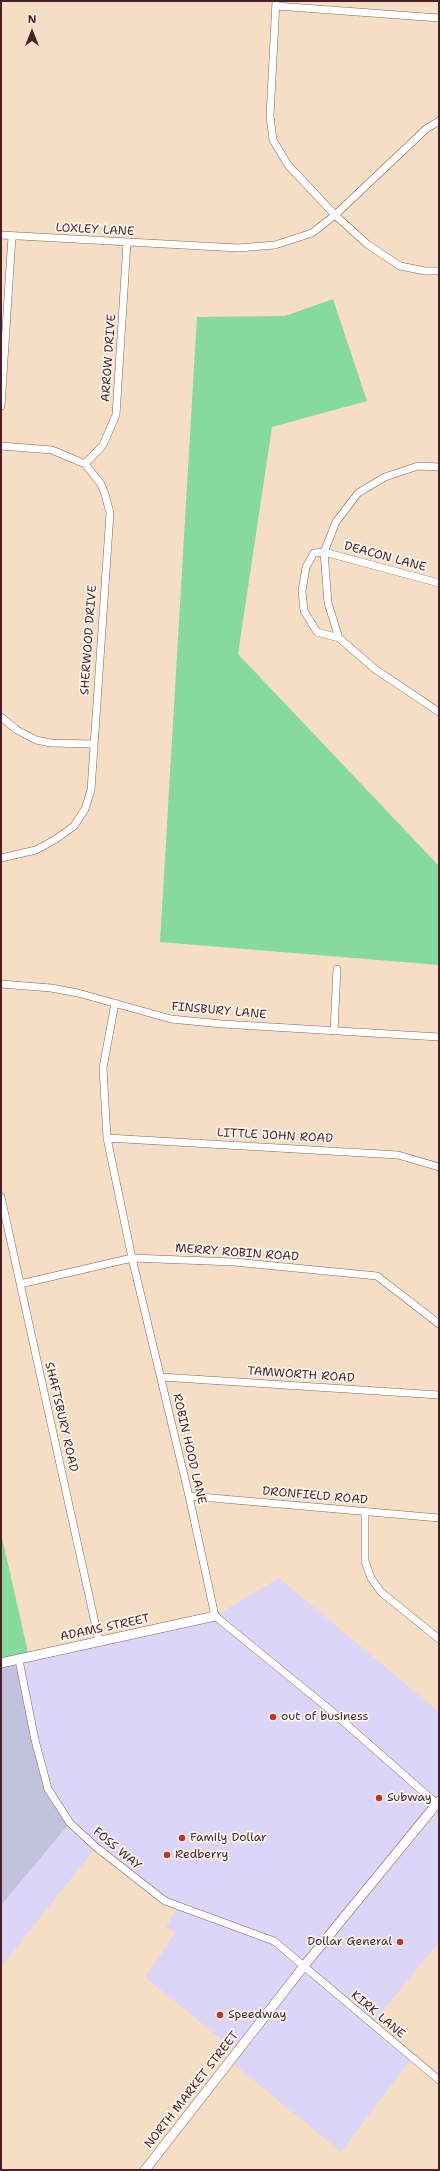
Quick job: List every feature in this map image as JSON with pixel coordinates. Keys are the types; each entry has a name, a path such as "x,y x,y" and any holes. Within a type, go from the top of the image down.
{"street":[{"path":"439,18 276,4 270,116 273,140 288,165 335,215 367,244 400,266 425,271 439,271"},
{"name":"LOXLEY LANE","path":"1,235 238,248 275,245 312,233 335,215 426,128 439,121"},
{"path":"1,406 12,236"},
{"name":"ARROW DRIVE","path":"85,464 104,445 116,415 127,243"},
{"name":"SHERWOOD DRIVE","path":"1,446 52,450 85,464 101,484 110,513 91,790 85,809 74,826 56,839 36,850 1,858"},
{"path":"338,638 328,603 324,552 336,522 358,494 385,477 418,466 439,467"},
{"path":"324,552 314,552 306,567 302,591 304,611 317,632 338,638 375,669 439,712"},
{"name":"DEACON LANE","path":"324,552 439,583"},
{"path":"1,717 17,730 36,740 51,743 93,744"},
{"path":"334,1031 337,968"},
{"name":"FINSBURY LANE","path":"1,984 51,988 115,1003 171,1019 222,1024 439,1037"},
{"name":"ROBIN HOOD LANE","path":"115,1003 102,1068 107,1138 132,1258 189,1496 215,1616"},
{"name":"LITTLE JOHN ROAD","path":"107,1138 398,1155 439,1166"},
{"name":"SHAFTSBURY ROAD","path":"1,1197 100,1641"},
{"name":"MERRY ROBIN ROAD","path":"20,1284 132,1258 234,1262 377,1276 439,1324"},
{"name":"TAMWORTH ROAD","path":"161,1377 439,1395"},
{"name":"DRONFIELD ROAD","path":"189,1496 439,1518"},
{"path":"364,1512 364,1561 371,1578 381,1592 439,1638"},
{"path":"215,1616 329,1709 438,1802"},
{"name":"ADAMS STREET","path":"1,1663 215,1616"},
{"name":"FOSS WAY","path":"19,1660 35,1740 48,1789 70,1823 125,1871 165,1901 274,1941 304,1966"},
{"name":"NORTH MARKET STREET","path":"145,2170 304,1966 438,1802"},
{"name":"KIRK LANE","path":"304,1966 439,2080"}],"shaded area":[{"path":"279,1578 439,1712 439,1942 372,2024 412,2058 341,2152 230,2061 237,2052 145,1977 176,1932 166,1927 178,1907 96,1847 1,1967 1,1905 70,1823 48,1789 19,1660 215,1616"},
{"path":"19,1660 48,1789 70,1823 1,1905 1,1663"}],"green space":[{"path":"333,299 367,401 272,427 238,654 439,866 439,965 160,942 197,317 285,316"},
{"path":"1,1533 29,1657 1,1663"}],"place":[{"name":"out of business","path":"273,1717"},
{"name":"Subway","path":"379,1798"},
{"name":"Family Dollar","path":"182,1838"},
{"name":"Redberry","path":"167,1855"},
{"name":"Dollar General","path":"400,1942"},
{"name":"Speedway","path":"220,2015"}]}
